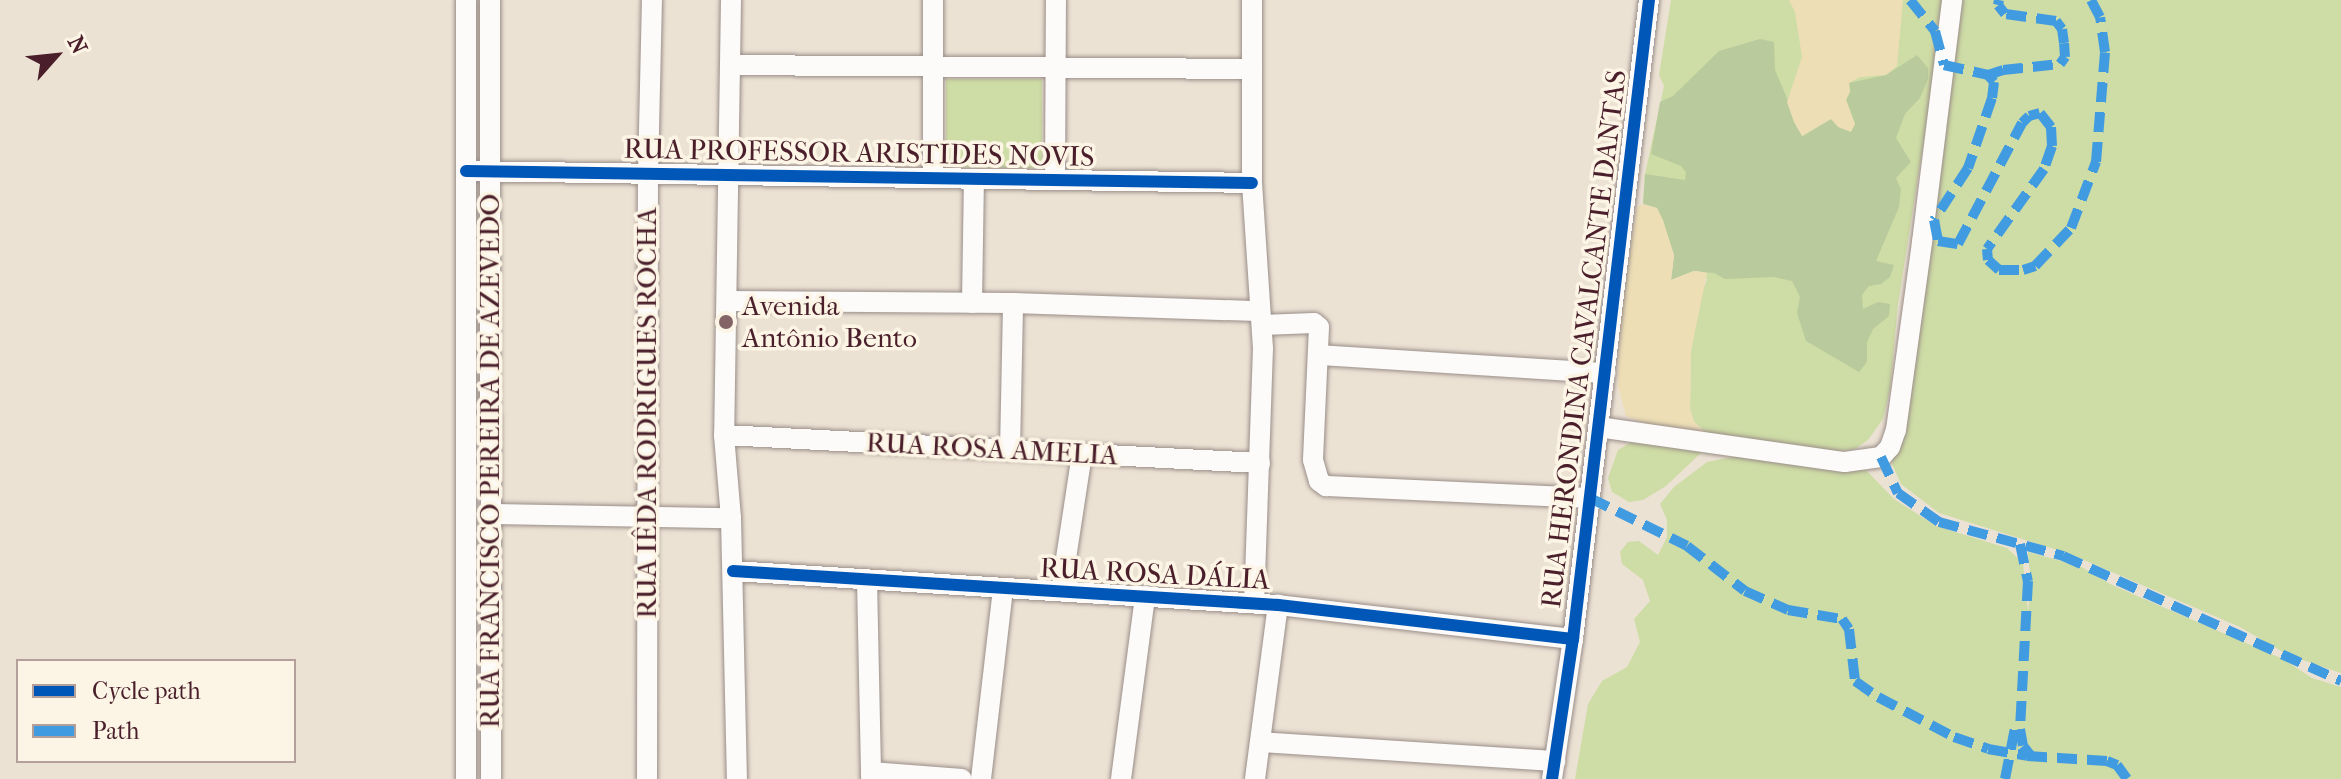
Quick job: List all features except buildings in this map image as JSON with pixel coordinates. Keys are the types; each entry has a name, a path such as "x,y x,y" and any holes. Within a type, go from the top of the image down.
{"street":[{"name":"RUA FRANCISCO PEREIRA DE AZEVEDO","path":"466,0 466,779"},
{"name":"RUA FRANCISCO PEREIRA DE AZEVEDO","path":"490,0 491,779"},
{"name":"RUA IÊDA RODRIGUES ROCHA","path":"647,779 648,174 652,0"},
{"path":"731,0 736,65"},
{"path":"737,779 730,435 736,65 742,0"},
{"path":"933,0 933,178"},
{"path":"1055,180 1056,0"},
{"path":"1252,0 1252,183 1260,318 1260,463 1254,603"},
{"name":"RUA HERONDINA CAVALCANTE DANTAS","path":"1554,770 1573,639 1649,0"},
{"path":"1598,427 1845,462 1881,457 1890,447 1909,336 1952,0"},
{"path":"736,65 1252,69"},
{"name":"RUA PROFESSOR ARISTIDES NOVIS","path":"466,171 1252,183"},
{"path":"972,303 974,179"},
{"path":"732,300 1013,303 1260,318 1318,325 1313,460 1319,481 1338,489 1590,498"},
{"path":"1010,450 1013,303"},
{"path":"1319,355 1605,373"},
{"name":"RUA ROSA AMELIA","path":"730,435 1260,463"},
{"path":"1061,591 1082,454"},
{"path":"490,514 731,518"},
{"name":"RUA ROSA DÁLIA","path":"733,571 1254,603 1573,639"},
{"path":"867,580 871,775 962,779"},
{"path":"981,779 1003,589"},
{"path":"1121,779 1145,596"},
{"path":"1255,779 1278,605"},
{"path":"1260,742 1554,770"}],"green space":[{"path":"1671,0 1946,0 1898,304 1890,390 1883,419 1868,440 1855,449 1832,452 1711,436 1694,422 1690,409 1691,351 1698,303 1707,279 1657,208 1643,204 1645,174 1664,86 1659,75"},
{"path":"1956,0 2341,0 2341,673 2288,655 2240,627 2070,554 1939,513 1901,484 1892,464"},
{"path":"1760,39 1774,42 1775,70 1803,136 1831,119 1855,124 1846,99 1850,92 1849,83 1886,75 1917,55 1928,68 1928,79 1920,98 1905,114 1896,138 1911,162 1896,178 1901,189 1899,207 1876,261 1894,265 1890,277 1881,284 1869,286 1862,295 1863,309 1878,302 1890,304 1889,316 1873,329 1867,342 1867,362 1859,372 1806,341 1797,313 1800,297 1792,281 1774,277 1725,279 1714,273 1694,271 1671,280 1674,255 1657,208 1643,204 1645,174 1685,180 1686,172 1681,166 1651,154 1660,102 1673,96 1719,51"},
{"path":"946,79 1042,79 1042,168 946,167"},
{"path":"1635,440 1703,451 1666,486 1643,500 1629,502 1612,492 1608,478 1618,450"},
{"path":"1744,455 1865,469 1894,499 1936,526 2007,548 2023,563 2028,611 2031,587 2028,552 2080,566 2112,585 2283,659 2312,678 2341,687 2341,779 1575,779 1588,704 1602,681 1627,667 1640,642 1634,619 1650,601 1643,580 1622,564 1620,552 1628,542 1639,541 1658,555 1667,537 1667,520 1660,504 1674,487 1707,462"}],"sand":[{"path":"1789,0 1903,0 1897,66 1886,75 1860,77 1849,83 1850,92 1846,100 1855,124 1851,132 1838,127 1831,119 1802,136 1794,122 1787,102 1802,57 1795,12"},
{"path":"1643,204 1657,208 1663,220 1674,255 1671,280 1694,271 1707,273 1691,351 1690,409 1694,422 1710,436 1654,427 1626,416 1618,386 1620,317 1637,207"}],"marked path":[{"path":"1910,0 1935,31 1944,65 1988,75 2003,70 2060,64 2065,57 2064,43 2062,29 2056,21 2005,14 1998,5 1999,0"},
{"path":"1988,75 1994,82 1992,98 1968,168 1934,220 1938,241 1958,244 2022,123 2029,116 2040,113 2051,127 2052,146 2044,169 1987,249 1988,260 1999,270 2023,270 2035,266 2071,228 2096,162 2105,52 2100,17 2091,0"},
{"path":"1881,457 1898,493 1939,522 2063,556 2341,681"},
{"path":"1590,498 1687,546 1745,591 1788,610 1842,619 1849,629 1855,681 1878,697 1954,737 1988,749 2027,756 2107,761 2117,765 2127,779"},
{"path":"2020,544 2028,581 2020,729 2023,746 2032,757"},
{"path":"2005,779 2016,723"}],"cycle path":[{"path":"1552,779 1573,639 1649,0"},
{"path":"466,171 1252,183"},
{"path":"733,571 1278,605 1573,639"}],"place":[{"name":"Avenida Antônio Bento","path":"726,322"}]}
